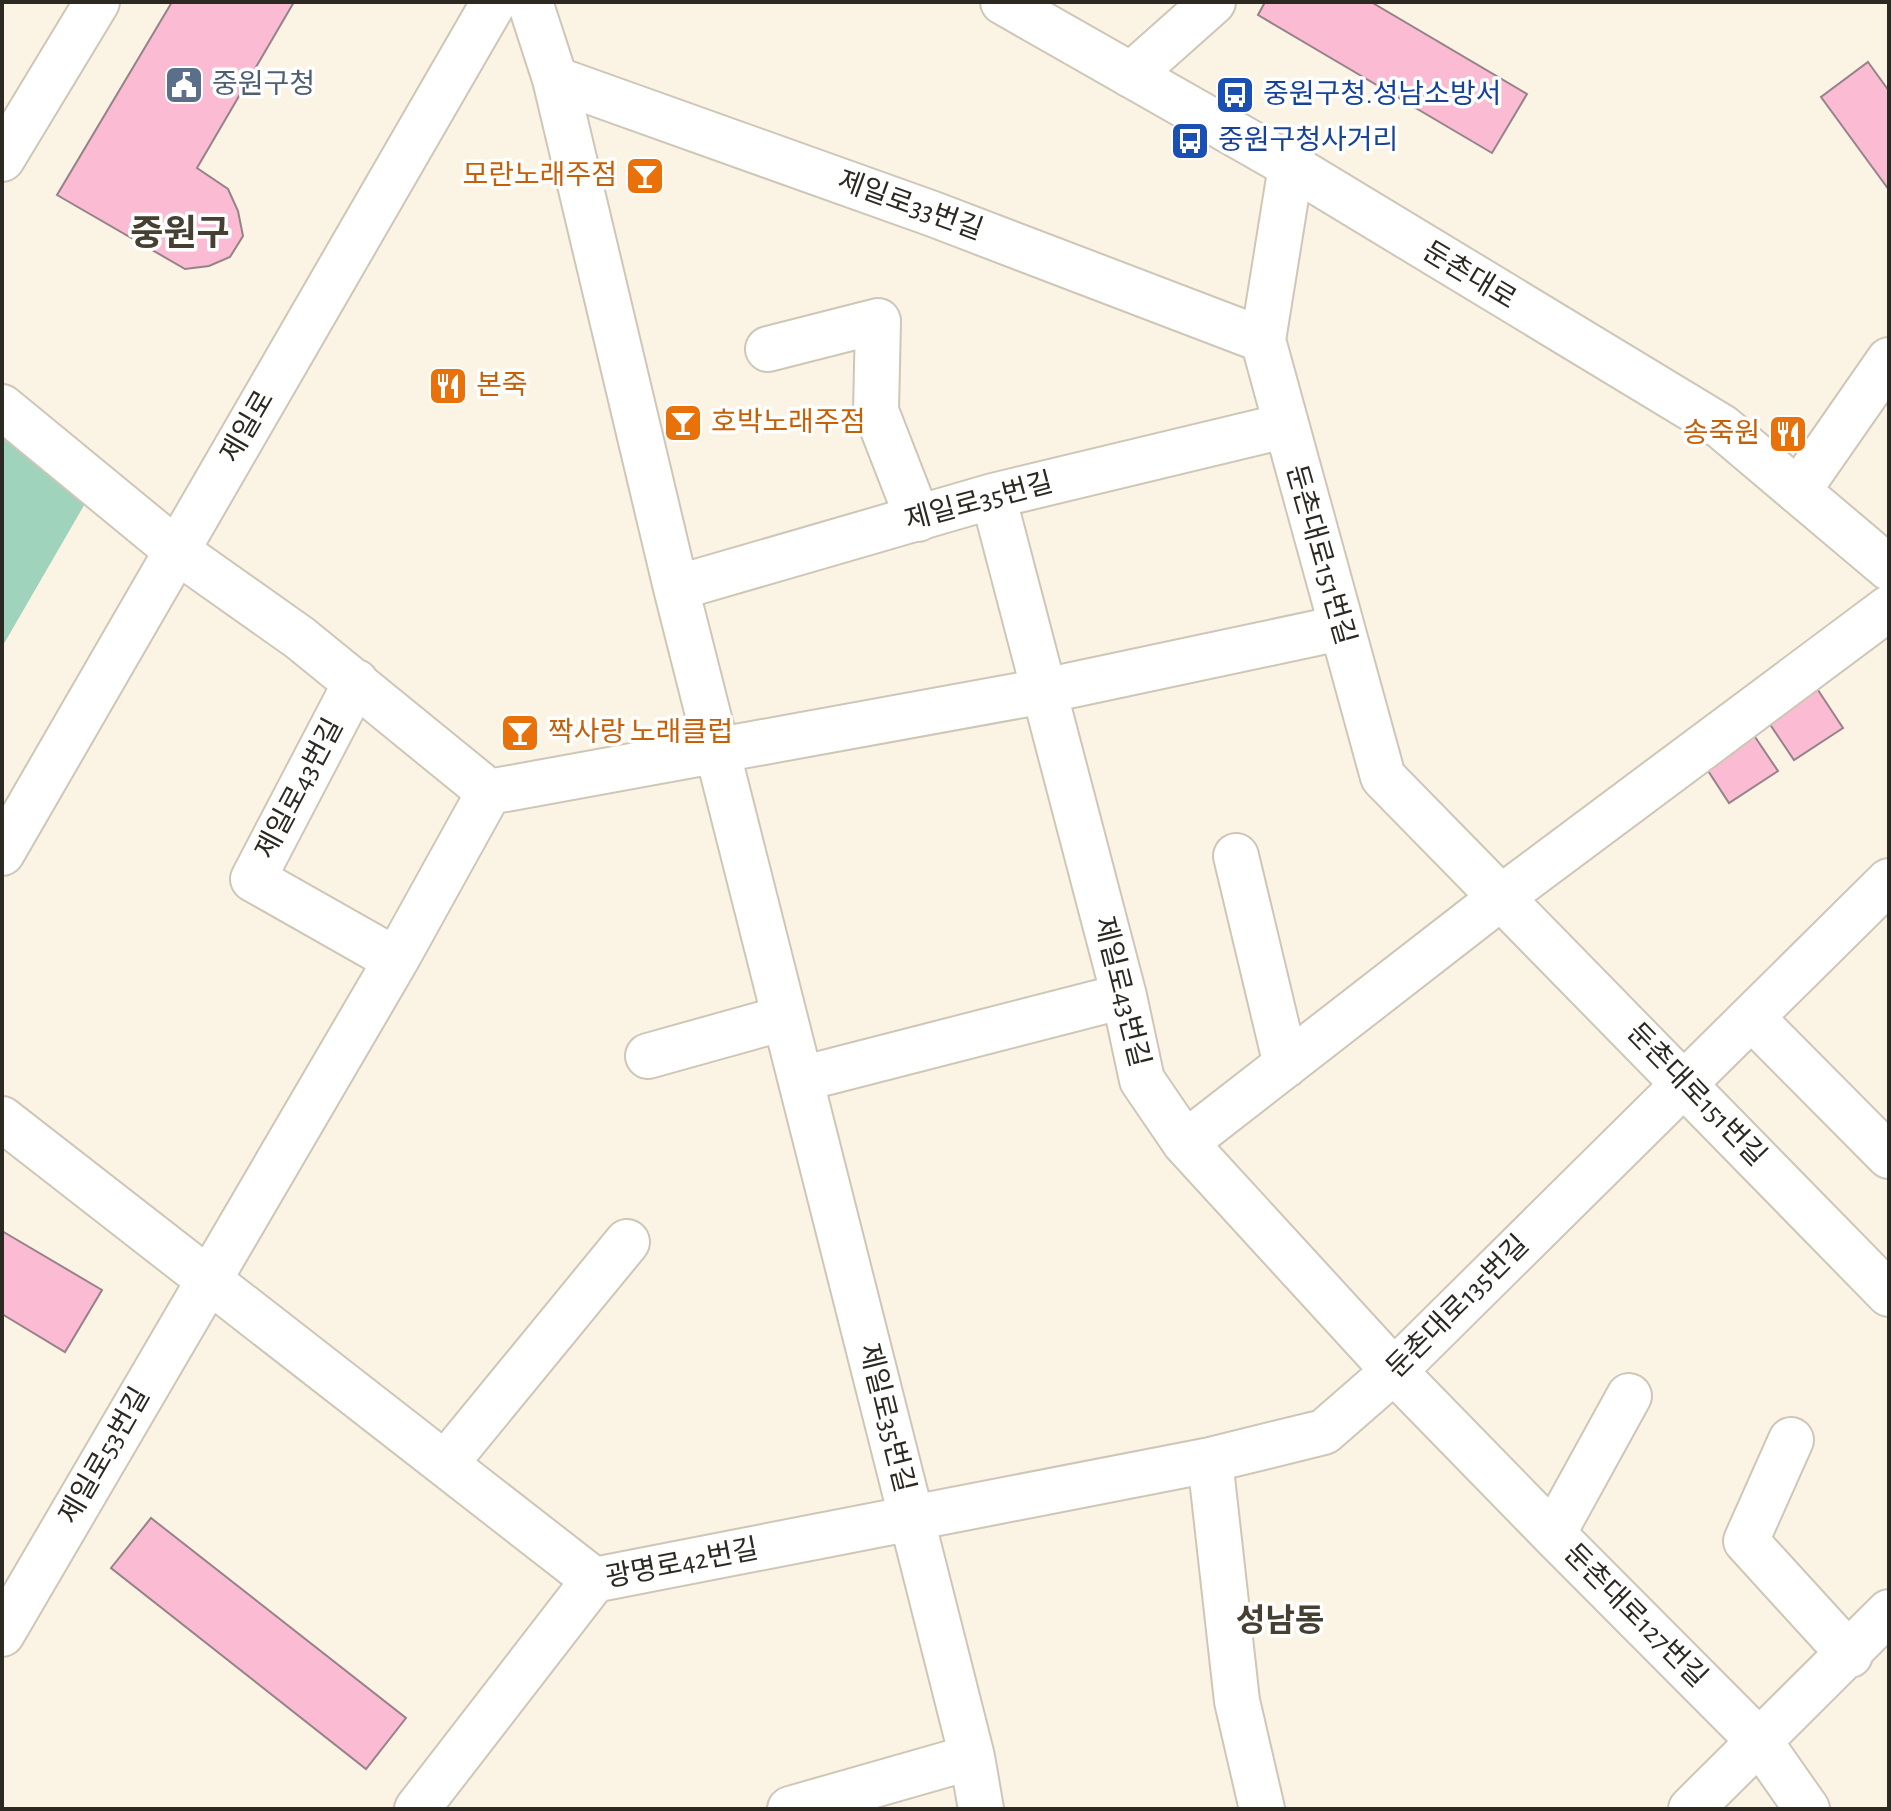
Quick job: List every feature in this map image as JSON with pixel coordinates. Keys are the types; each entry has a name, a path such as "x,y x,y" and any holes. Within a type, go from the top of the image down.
{"street":[{"path":"2,159 97,2"},
{"name":"제일로","path":"2,853 494,2"},
{"name":"제일로35번길","path":"530,2 555,79 676,588 972,1757 981,1809"},
{"name":"둔촌대로","path":"1003,2 1291,166 1722,427 1889,568"},
{"path":"1131,75 1213,2"},
{"name":"제일로33번길","path":"555,79 933,214 1263,340"},
{"name":"둔촌대로151번길","path":"1291,166 1263,340 1284,426 1383,777 1503,896 1889,1294"},
{"path":"768,349 878,321 876,411 918,519"},
{"path":"1798,491 1889,360"},
{"name":"제일로43번길","path":"6,419 177,551 356,682 489,792"},
{"name":"제일로35번길","path":"676,588 993,496 1284,426"},
{"name":"제일로43번길","path":"993,496 1124,996 1142,1080 1185,1143 1394,1371 1553,1534"},
{"path":"1185,1143 1503,896 1889,608"},
{"path":"209,1278 396,960 489,792 1044,691 1340,628"},
{"name":"제일로43번길","path":"356,682 253,879 396,960"},
{"path":"1236,856 1286,1065"},
{"name":"둔촌대로135번길","path":"911,1519 1210,1460 1324,1432 1394,1371 1889,881"},
{"path":"801,1079 1124,996"},
{"path":"648,1056 784,1018"},
{"path":"1752,1018 1889,1156"},
{"path":"2,1119 594,1580"},
{"path":"445,1464 627,1242"},
{"name":"제일로53번길","path":"2,1634 209,1278"},
{"name":"둔촌대로127번길","path":"1629,1396 1553,1534 1760,1742 1807,1809"},
{"path":"1791,1440 1746,1541 1850,1655"},
{"path":"1210,1460 1237,1701 1262,1809"},
{"name":"광명로42번길","path":"417,1809 594,1580 911,1519"},
{"path":"1691,1809 1887,1619"},
{"path":"790,1809 972,1757"}],"green space":[{"path":"2,421 90,495 2,647"}],"building":[{"name":"중원구청","path":"172,2 294,2 197,168 228,189 238,211 243,236 230,257 209,266 185,269 57,195"},
{"path":"1265,2 1371,2 1527,94 1492,153 1258,15"},
{"path":"1868,62 1889,91 1889,190 1821,97"},
{"path":"1814,684 1843,728 1794,760 1765,717"},
{"path":"1749,728 1778,771 1729,803 1701,760"},
{"path":"2,1231 102,1290 65,1352 2,1314"},
{"path":"151,1518 406,1718 366,1769 111,1568"}],"place":[{"name":"중원구청","path":"184,85"},
{"name":"중원구청.성남소방서","path":"1235,95"},
{"name":"중원구청사거리","path":"1190,141"},
{"name":"모란노래주점","path":"645,176"},
{"name":"본죽","path":"448,386"},
{"name":"호박노래주점","path":"683,423"},
{"name":"송죽원","path":"1788,434"},
{"name":"짝사랑 노래클럽","path":"520,733"}],"district":[{"name":"중원구","path":"180,234"},
{"name":"성남동","path":"1280,1621"}]}
